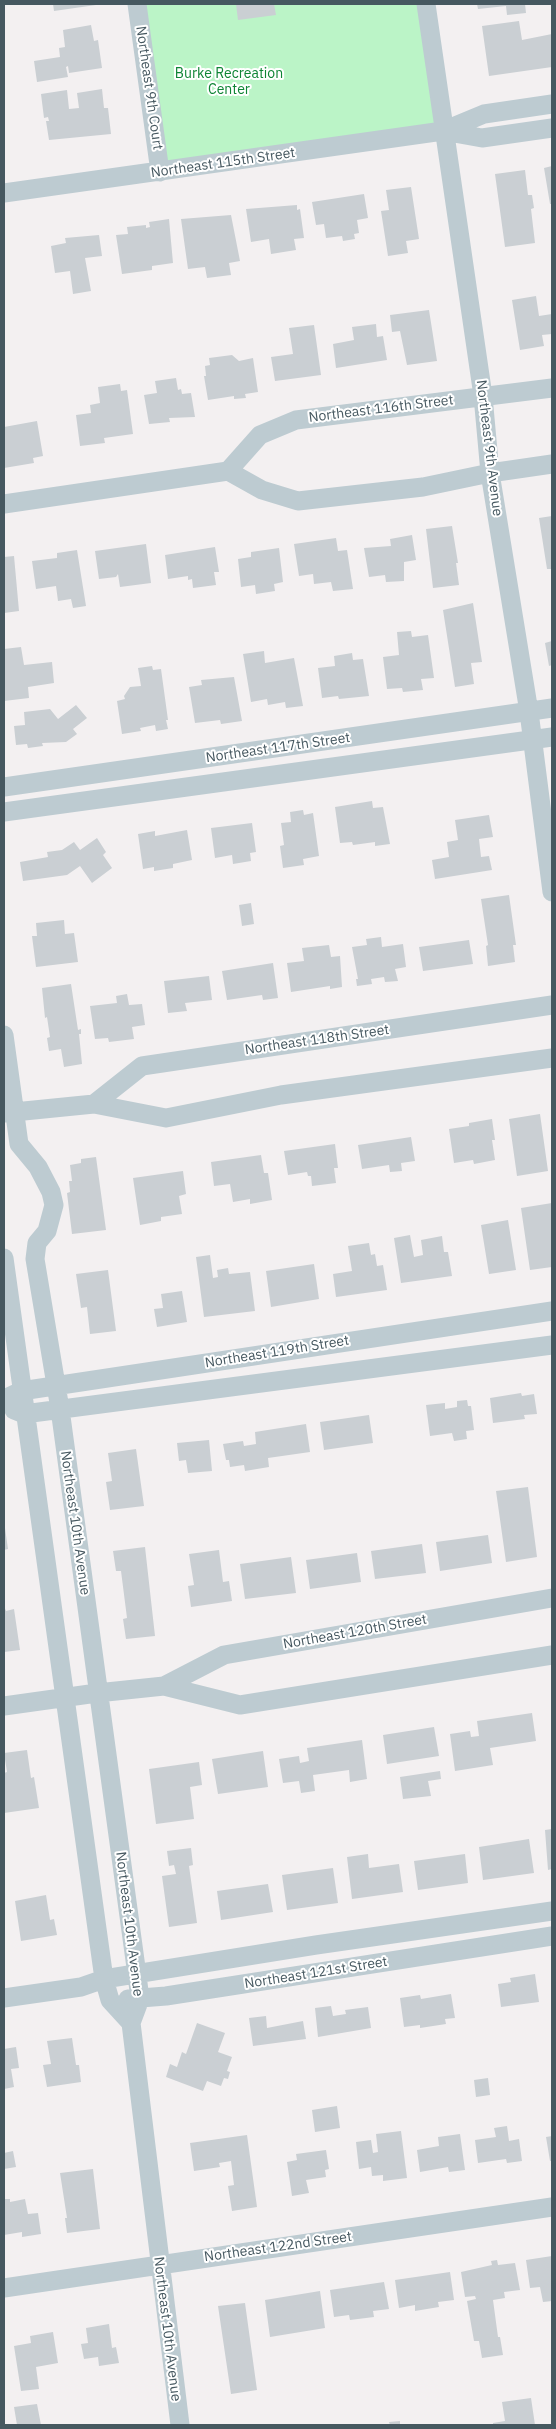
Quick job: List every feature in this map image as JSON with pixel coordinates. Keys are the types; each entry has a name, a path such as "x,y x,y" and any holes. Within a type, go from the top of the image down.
{"street":[{"name":"Northeast 9th Court","path":"138,4 160,172"},
{"name":"Northeast 9th Avenue","path":"426,4 442,131 483,396 490,473 533,740 552,892"},
{"name":"Northeast 115th Street","path":"4,193 442,131 484,114 552,104"},
{"name":"Northeast 115th Street","path":"442,131 482,138 552,128"},
{"name":"Northeast 116th Street","path":"228,471 260,435 296,420 552,388"},
{"path":"4,504 228,471 262,490 298,502 423,487 490,473 552,464"},
{"name":"Northeast 117th Street","path":"4,787 552,708"},
{"name":"Northeast 117th Street","path":"4,812 552,737"},
{"name":"Northeast 118th Street","path":"94,1104 142,1066 552,1005"},
{"name":"Northeast 10th Avenue","path":"4,1035 9,1112 19,1144 38,1167 54,1205 47,1231 37,1244 35,1259 60,1409 97,1692 137,1974 140,1999 131,2023 180,2425"},
{"path":"9,1112 94,1104 166,1118 281,1095 552,1058"},
{"name":"Northeast 10th Avenue","path":"4,1258 24,1414 104,1979 110,2000 131,2023"},
{"name":"Northeast 119th Street","path":"4,1399 21,1391 56,1385 552,1311"},
{"name":"Northeast 119th Street","path":"4,1406 24,1414 552,1344"},
{"name":"Northeast 120th Street","path":"164,1686 224,1654 552,1598"},
{"name":"Northeast 120th Street","path":"4,1706 97,1692 164,1686 240,1705 552,1656"},
{"name":"Northeast 121st Street","path":"4,1998 81,1987 104,1979 316,1945 552,1911"},
{"name":"Northeast 121st Street","path":"81,1987 110,2000 140,1999 552,1936"},
{"name":"Northeast 122nd Street","path":"4,2288 552,2206"}],"green space":[{"name":"Burke Recreation Center","path":"137,4 426,4 443,131 160,172"}],"building":[{"path":"53,4 95,4 96,5 54,11"},
{"path":"236,4 274,4 276,15 238,20"},
{"path":"477,4 525,4 526,13 507,15 506,6 478,9"},
{"path":"519,21 522,40 552,34 552,67 489,76 482,26"},
{"path":"91,25 94,41 98,40 102,68 69,73 68,66 66,67 68,77 37,82 34,61 60,57 59,48 65,47 63,30"},
{"path":"102,89 104,108 108,108 111,134 49,140 46,121 49,121 48,117 44,118 41,94 67,90 69,109 79,108 77,93"},
{"path":"552,166 552,204 550,204 544,168"},
{"path":"525,170 528,195 532,195 534,208 531,209 535,243 505,247 495,174"},
{"path":"411,187 419,239 406,241 408,253 388,256 381,211 389,210 386,190"},
{"path":"364,194 368,218 357,220 359,233 354,234 355,239 343,241 342,236 326,238 324,224 316,225 312,202"},
{"path":"297,205 297,210 300,209 304,238 294,239 296,250 271,254 269,239 251,242 246,209"},
{"path":"231,215 240,261 229,263 231,275 207,278 205,267 188,269 181,219"},
{"path":"169,219 173,263 152,266 152,270 122,274 116,235 128,234 127,227 146,225 146,228 150,227 149,222"},
{"path":"99,235 102,256 85,258 91,291 73,294 70,271 55,273 51,246 66,243 65,238"},
{"path":"536,296 539,316 552,314 552,334 542,335 544,346 520,350 512,300"},
{"path":"429,310 437,361 407,365 400,331 392,332 390,315"},
{"path":"376,324 377,337 383,336 387,360 336,368 333,344 354,340 352,327"},
{"path":"314,325 321,375 275,381 271,357 293,354 289,328"},
{"path":"232,355 239,361 253,358 258,392 245,394 246,398 234,399 234,396 208,400 204,376 206,376 205,366 210,365 209,358"},
{"path":"176,378 178,390 181,389 182,394 191,393 195,417 169,418 170,422 149,424 144,395 157,393 155,381"},
{"path":"120,384 121,391 127,390 133,434 104,438 105,443 80,446 76,415 91,413 90,405 100,403 98,387"},
{"path":"37,421 43,456 33,458 34,463 4,468 4,427"},
{"path":"552,516 552,569 547,569 539,518"},
{"path":"452,526 458,563 456,563 459,585 433,588 426,529"},
{"path":"412,535 416,560 404,562 404,581 386,582 385,575 369,577 364,548 391,546 390,539"},
{"path":"336,538 338,551 347,550 353,589 333,591 331,582 314,584 313,574 299,576 294,544"},
{"path":"146,544 151,583 120,587 118,574 116,577 99,579 95,551"},
{"path":"215,547 219,572 214,572 216,585 193,588 192,579 188,580 188,576 168,579 165,555"},
{"path":"279,548 283,582 274,584 275,591 256,594 255,585 241,587 238,559 251,557 251,552"},
{"path":"77,550 86,606 73,608 71,599 58,601 56,586 36,589 32,561 57,558 57,553"},
{"path":"14,556 19,611 4,613 4,557"},
{"path":"473,603 482,662 471,663 474,684 455,687 443,610"},
{"path":"411,631 412,637 428,635 434,678 421,679 423,690 403,692 402,688 387,689 383,657 399,655 397,632"},
{"path":"552,641 552,665 549,666 545,643"},
{"path":"21,647 24,665 52,662 54,683 28,687 29,698 4,701 4,649"},
{"path":"264,651 265,663 294,658 303,706 286,708 285,702 268,705 267,699 251,702 243,654"},
{"path":"352,653 353,660 363,659 369,696 339,699 338,696 322,698 318,668 335,666 334,656"},
{"path":"152,666 153,670 161,669 168,729 156,731 155,725 140,728 141,731 122,734 117,701 125,699 124,696 130,687 141,686 138,668"},
{"path":"234,677 242,721 221,724 220,720 195,723 189,687 202,685 201,680"},
{"path":"76,705 87,718 73,729 77,734 66,742 42,743 43,746 28,748 27,744 16,745 14,726 25,725 24,712 50,709 58,719"},
{"path":"372,801 373,808 383,807 390,844 375,846 375,842 353,845 352,842 340,843 335,807"},
{"path":"303,810 304,815 313,813 319,856 303,859 304,865 283,868 280,846 284,845 281,823 291,822 290,812"},
{"path":"489,815 493,837 479,839 481,857 489,856 492,870 435,879 432,860 449,857 447,842 458,840 455,820"},
{"path":"252,823 256,852 250,853 251,861 233,864 232,855 215,858 211,828"},
{"path":"187,830 192,860 173,864 173,868 154,871 154,867 143,869 138,834 155,831 155,836"},
{"path":"97,838 106,852 103,855 112,868 92,883 80,866 67,875 23,881 20,862 48,857 47,852 62,850 74,842 80,850"},
{"path":"509,895 516,945 513,945 515,962 488,966 486,946 488,945 481,899"},
{"path":"251,903 254,924 242,926 239,905"},
{"path":"64,920 65,934 74,933 78,962 36,967 32,936 37,936 36,923"},
{"path":"381,937 382,947 403,944 406,967 395,969 398,981 385,982 384,977 371,979 372,984 357,986 356,979 358,979 352,947 367,945 366,939"},
{"path":"469,940 473,964 423,971 419,947"},
{"path":"329,945 331,957 340,956 342,987 330,989 330,986 291,992 287,963 304,961 302,948"},
{"path":"273,963 278,998 263,1000 262,995 227,1000 222,971"},
{"path":"209,976 212,1000 185,1003 187,1011 168,1013 164,981"},
{"path":"71,984 78,1030 81,1029 81,1034 79,1034 82,1064 64,1067 61,1049 49,1051 47,1038 50,1037 47,1017 45,1018 42,988"},
{"path":"127,994 129,1005 142,1004 145,1025 132,1027 134,1039 109,1042 108,1038 95,1039 90,1006 117,1003 116,996"},
{"path":"540,1114 548,1171 517,1176 509,1119"},
{"path":"492,1119 495,1140 492,1140 495,1160 474,1164 473,1160 454,1163 449,1129 469,1126 469,1123"},
{"path":"411,1137 415,1161 401,1163 402,1171 390,1172 389,1165 362,1169 358,1145"},
{"path":"335,1144 338,1168 334,1168 336,1183 312,1186 311,1176 308,1176 307,1172 288,1175 284,1151"},
{"path":"261,1155 264,1173 268,1173 272,1200 250,1204 250,1199 233,1202 230,1184 214,1186 211,1162"},
{"path":"96,1157 106,1230 72,1234 67,1193 70,1192 69,1181 72,1181 70,1165 81,1163 81,1159"},
{"path":"183,1171 186,1194 179,1196 182,1214 161,1217 161,1221 140,1225 133,1178"},
{"path":"552,1203 552,1267 530,1270 521,1208"},
{"path":"508,1220 516,1270 489,1274 481,1225"},
{"path":"410,1235 414,1257 423,1255 421,1240 442,1236 444,1252 448,1252 452,1276 401,1283 394,1238"},
{"path":"369,1243 371,1255 375,1254 377,1266 383,1265 387,1290 336,1297 333,1274 352,1271 348,1246"},
{"path":"210,1255 213,1278 218,1277 217,1270 228,1268 229,1274 250,1272 255,1311 204,1317 196,1257"},
{"path":"314,1264 319,1299 271,1307 266,1271"},
{"path":"108,1270 116,1331 90,1334 87,1307 81,1308 76,1274"},
{"path":"182,1291 187,1322 157,1327 154,1309 163,1308 161,1294"},
{"path":"521,1393 522,1396 534,1394 537,1414 524,1415 525,1419 493,1423 490,1398"},
{"path":"467,1400 468,1406 471,1406 474,1430 466,1431 467,1439 454,1441 452,1433 430,1436 426,1405 445,1403 445,1409 457,1407 457,1401"},
{"path":"369,1415 373,1443 324,1450 320,1422"},
{"path":"306,1424 310,1452 268,1458 269,1467 245,1471 244,1465 230,1467 229,1460 226,1460 223,1444 243,1441 244,1446 256,1444 255,1432"},
{"path":"209,1440 212,1471 188,1473 186,1460 179,1461 177,1443"},
{"path":"136,1449 144,1506 110,1510 106,1482 112,1481 108,1453"},
{"path":"528,1487 537,1557 506,1562 496,1491"},
{"path":"4,1529 8,1549 4,1550"},
{"path":"488,1535 492,1563 440,1571 436,1542"},
{"path":"422,1544 426,1573 375,1579 371,1551"},
{"path":"145,1547 155,1636 126,1639 123,1619 127,1618 121,1571 116,1571 113,1551"},
{"path":"219,1550 223,1582 229,1581 232,1601 191,1607 188,1586 194,1585 189,1554"},
{"path":"357,1553 361,1582 310,1589 306,1560"},
{"path":"291,1557 296,1593 245,1599 240,1564"},
{"path":"4,1606 6,1611 14,1609 20,1650 4,1652"},
{"path":"532,1713 536,1741 490,1748 493,1765 455,1771 450,1734 470,1731 471,1737 479,1736 477,1721"},
{"path":"434,1727 439,1756 387,1764 383,1735"},
{"path":"362,1740 367,1779 350,1782 349,1770 313,1775 315,1791 301,1793 299,1781 283,1783 279,1759 299,1756 300,1763 309,1761 307,1748"},
{"path":"27,1750 31,1778 34,1777 39,1808 4,1813 4,1773 7,1772 4,1753"},
{"path":"263,1751 268,1787 218,1794 212,1759"},
{"path":"199,1762 202,1785 190,1787 194,1819 156,1824 149,1769"},
{"path":"440,1771 441,1779 428,1781 431,1796 403,1799 400,1777"},
{"path":"552,1829 552,1869 548,1870 545,1830"},
{"path":"529,1839 534,1873 483,1880 479,1847"},
{"path":"191,1848 193,1865 189,1866 197,1923 169,1927 162,1876 176,1874 174,1865 169,1866 167,1851"},
{"path":"368,1854 369,1868 399,1864 403,1892 352,1899 347,1857"},
{"path":"465,1854 468,1883 418,1890 414,1861"},
{"path":"333,1868 338,1903 287,1910 282,1875"},
{"path":"268,1884 273,1912 221,1920 217,1891"},
{"path":"46,1895 50,1920 54,1919 57,1935 21,1941 15,1901"},
{"path":"535,1974 539,2002 501,2007 498,1984 511,1982 510,1978"},
{"path":"451,1994 455,2018 445,2019 446,2024 420,2028 420,2025 404,2027 400,1998 420,1995 421,1999"},
{"path":"331,2006 333,2016 346,2014 345,2010 368,2007 371,2028 318,2037 315,2008"},
{"path":"266,2016 267,2028 303,2021 306,2039 253,2046 249,2018"},
{"path":"197,2023 225,2033 218,2052 232,2057 227,2071 230,2072 228,2079 224,2078 221,2086 207,2081 203,2091 166,2077 170,2064 177,2067 182,2052 186,2054"},
{"path":"72,2038 81,2082 47,2087 43,2065 51,2064 47,2041"},
{"path":"16,2047 19,2068 11,2069 14,2087 4,2089 4,2049"},
{"path":"488,2078 490,2095 476,2097 474,2080"},
{"path":"337,2106 340,2128 315,2132 312,2110"},
{"path":"507,2126 509,2141 519,2139 522,2161 507,2163 506,2159 478,2163 475,2140 496,2137 494,2128"},
{"path":"401,2131 407,2178 383,2181 383,2175 372,2176 371,2167 359,2169 356,2142 371,2140 373,2153 378,2152 376,2134"},
{"path":"460,2134 465,2170 449,2172 448,2167 420,2172 417,2150 439,2146 438,2137"},
{"path":"247,2135 257,2207 232,2211 228,2186 234,2185 231,2161 219,2163 220,2167 194,2171 190,2143"},
{"path":"552,2136 552,2161 550,2161 546,2137"},
{"path":"326,2150 329,2169 325,2170 326,2177 306,2180 309,2193 292,2196 287,2162 297,2160 296,2154"},
{"path":"13,2151 16,2167 4,2169 4,2153"},
{"path":"93,2169 100,2229 67,2233 65,2218 67,2218 60,2173"},
{"path":"4,2199 10,2199 10,2202 25,2199 28,2214 38,2213 41,2234 22,2237 22,2232 4,2235"},
{"path":"552,2256 552,2301 543,2302 540,2287 530,2288 526,2260"},
{"path":"497,2260 498,2265 515,2263 520,2290 504,2292 505,2298 493,2300 498,2337 500,2337 503,2355 482,2358 479,2341 474,2341 467,2301 476,2299 475,2296 465,2297 461,2272 492,2265 491,2261"},
{"path":"450,2272 454,2300 438,2302 439,2307 415,2311 415,2305 399,2308 395,2280"},
{"path":"384,2282 389,2309 373,2311 374,2317 350,2320 349,2315 334,2317 330,2290"},
{"path":"320,2291 325,2328 270,2337 265,2300"},
{"path":"245,2303 257,2390 231,2394 218,2306"},
{"path":"109,2324 112,2348 116,2347 119,2363 99,2366 98,2357 84,2359 81,2344 88,2343 86,2328"},
{"path":"53,2332 58,2363 36,2367 39,2389 21,2391 14,2346 31,2343 30,2336"},
{"path":"531,2398 535,2425 493,2425 493,2423 505,2421 502,2402"},
{"path":"37,2404 41,2425 17,2425 14,2407"},
{"path":"400,2421 400,2425 390,2425 389,2422"}]}
